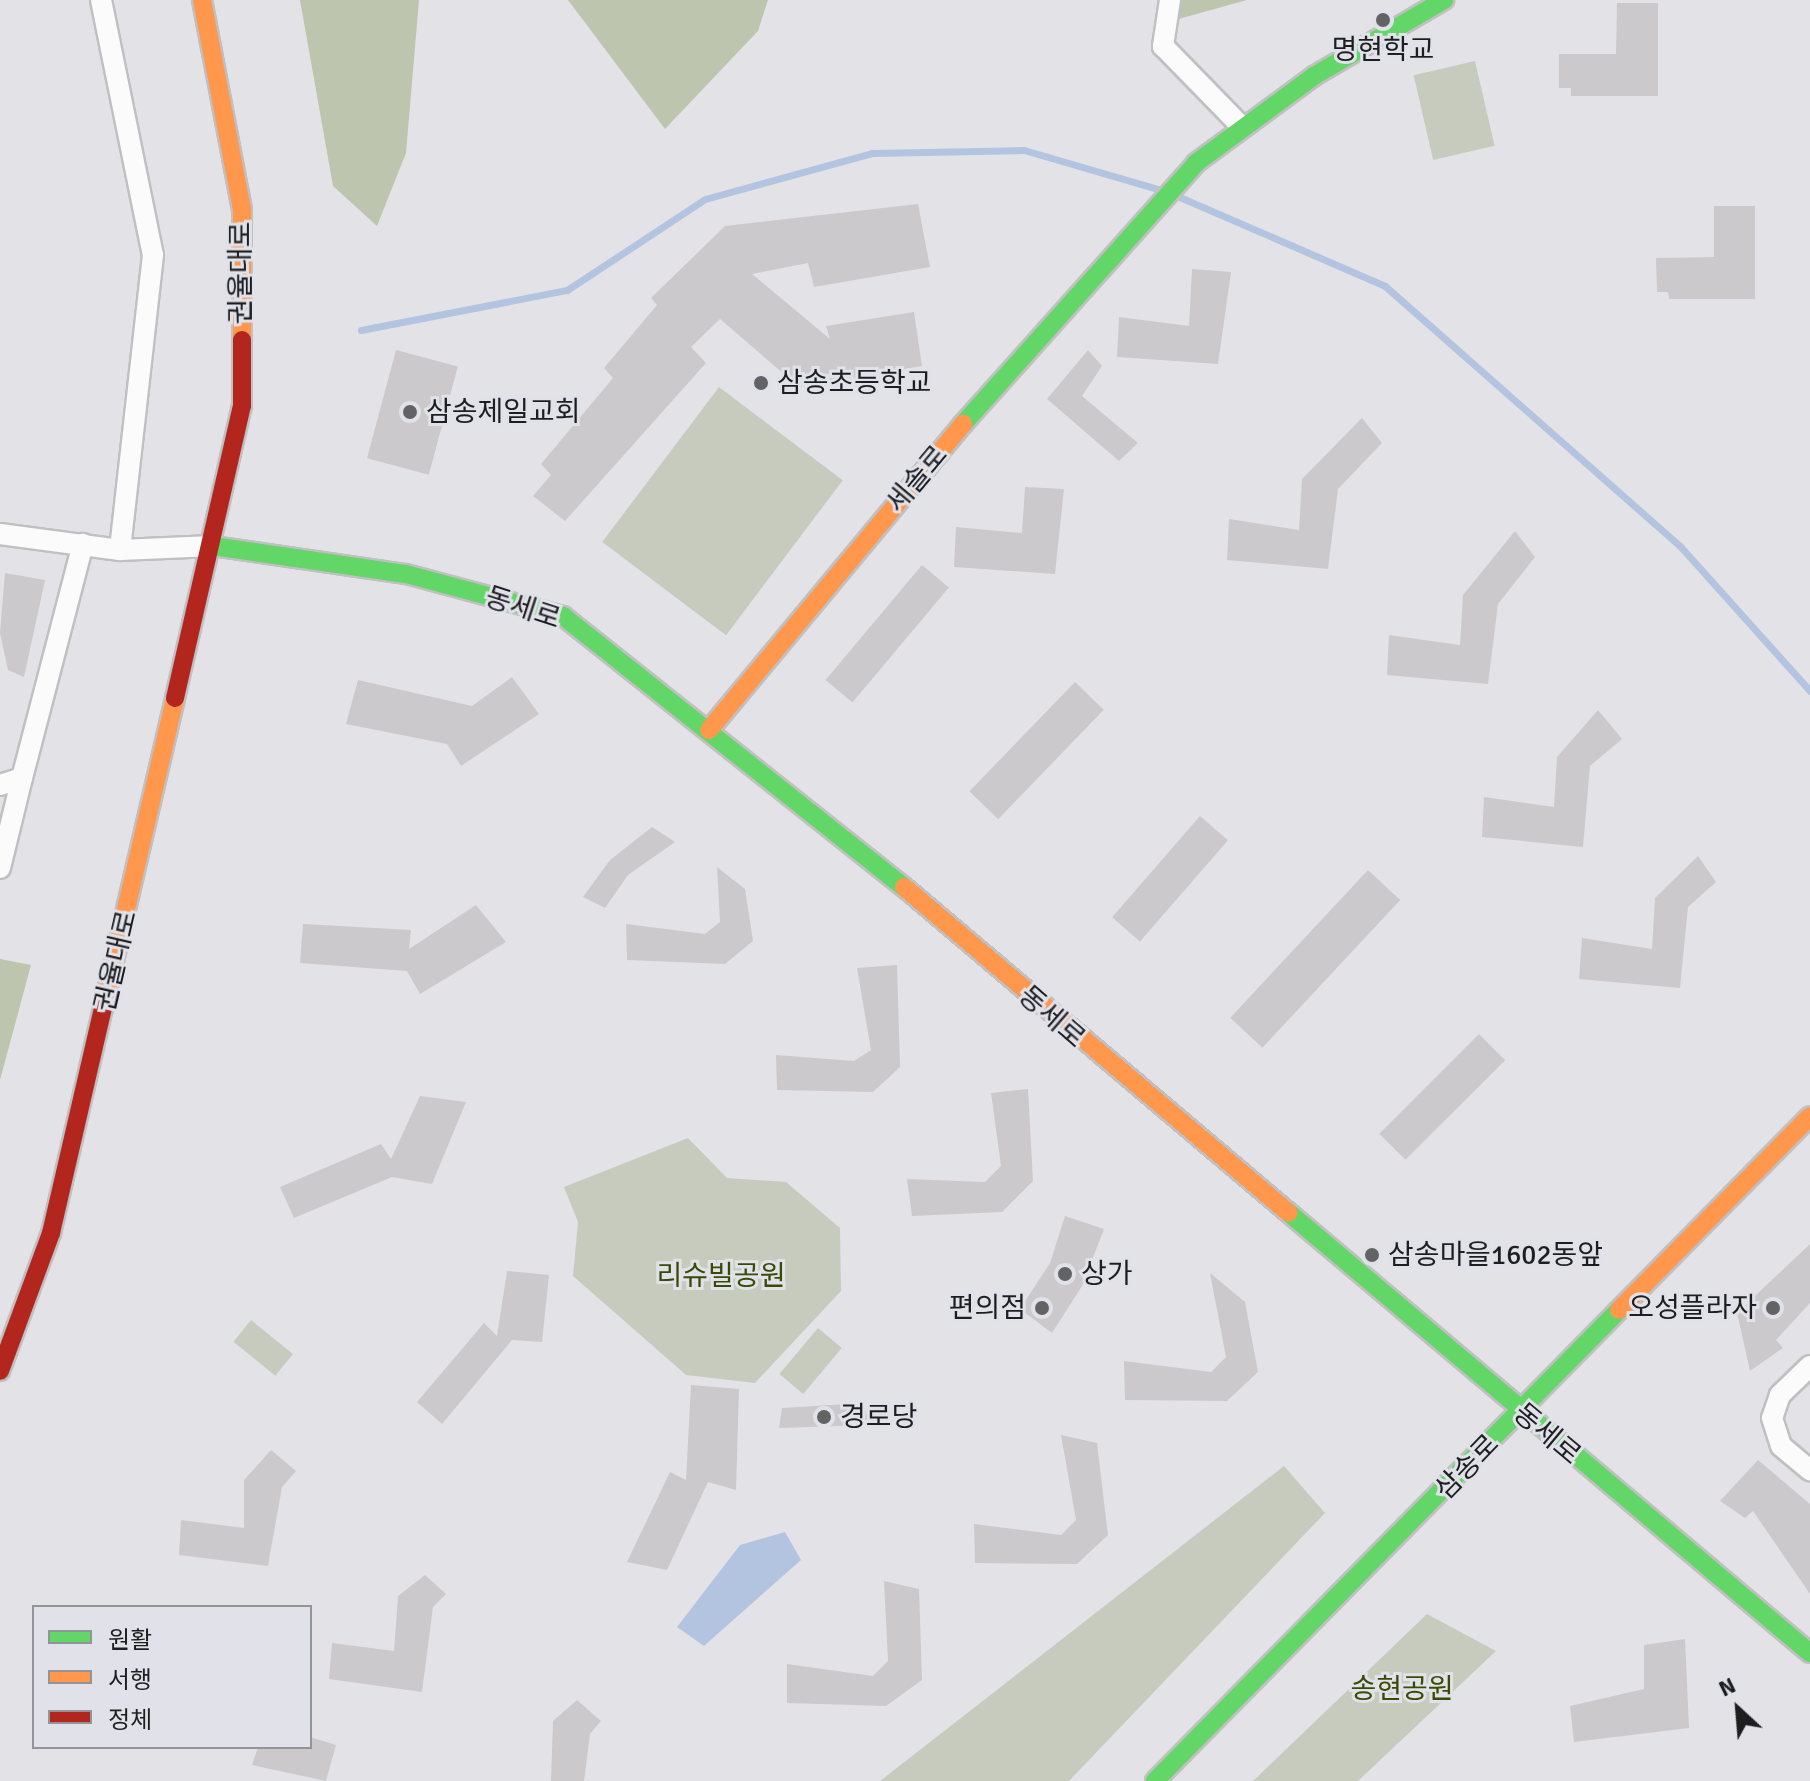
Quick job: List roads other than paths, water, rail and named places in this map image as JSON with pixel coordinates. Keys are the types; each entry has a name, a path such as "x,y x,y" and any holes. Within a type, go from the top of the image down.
{"main road":[{"name":"권율대로","path":"0,1371 51,1233 213,546 242,406 242,210 202,0"},
{"path":"1241,126 1394,24 1444,0"},
{"name":"세솔로","path":"709,730 1131,232 1196,163 1241,126"},
{"name":"동세로","path":"213,546 406,574 563,616 709,730 1810,1653"},
{"name":"삼송로","path":"1155,1781 1810,1116"}],"street":[{"path":"101,0 153,255 120,550"},
{"path":"1170,0 1163,46 1241,126"},
{"path":"0,534 32,534 120,550 213,546"},
{"path":"0,868 83,544"},
{"path":"0,785 22,778"},
{"path":"1810,1366 1780,1395 1772,1418 1781,1446 1810,1470"}],"water":[{"path":"785,1532 801,1560 704,1646 677,1627 740,1545"}],"waterway":[{"path":"361,330 567,290 705,199 872,153 1024,150 1164,191"},
{"path":"1175,195 1385,286 1680,546 1810,691"}],"place":[{"name":"명현학교","path":"1383,20"},
{"name":"삼송초등학교","path":"761,383"},
{"name":"삼송제일교회","path":"410,412"},
{"name":"삼송마을1602동앞","path":"1372,1255"},
{"name":"상가","path":"1065,1274"},
{"name":"편의점","path":"1042,1308"},
{"name":"오성플라자","path":"1773,1308"},
{"name":"경로당","path":"824,1417"}],"park label":[{"name":"리슈빌공원","path":"721,1276"},
{"name":"송현공원","path":"1402,1689"}]}
